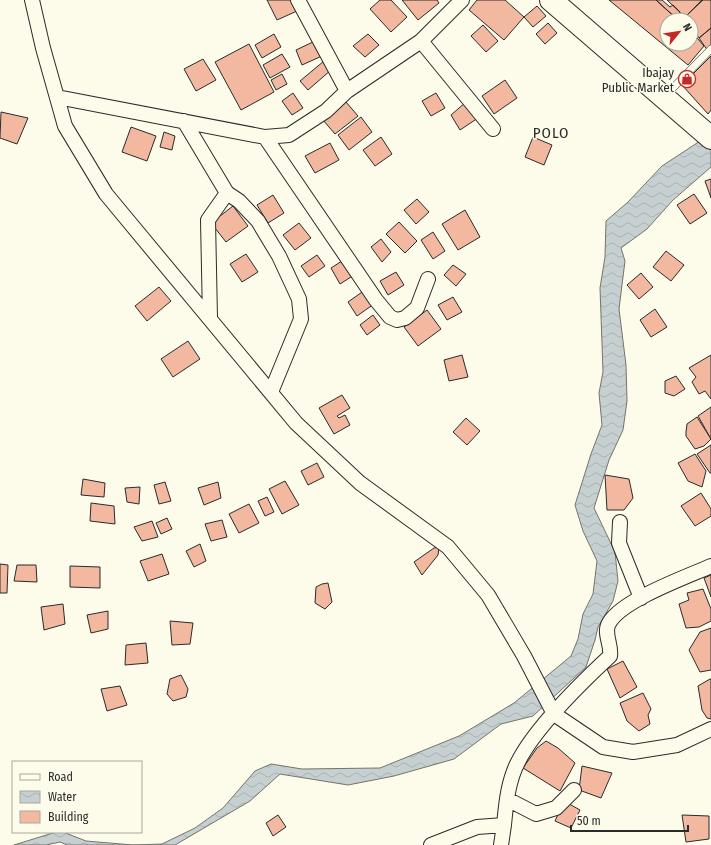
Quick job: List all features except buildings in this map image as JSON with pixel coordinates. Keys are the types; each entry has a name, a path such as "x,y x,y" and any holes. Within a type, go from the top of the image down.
{"main road":[{"path":"552,0 707,134"}],"street":[{"path":"32,0 43,48 65,126 106,194 296,423 360,482 448,547 488,596 524,656 554,714 603,747 633,752 676,745 711,729"},
{"path":"298,0 347,91"},
{"path":"57,97 264,137 289,135 326,111 347,91 421,41 462,0"},
{"path":"421,41 493,129"},
{"path":"184,121 227,193 239,201 258,221 279,256 299,299 302,319 271,392"},
{"path":"264,137 376,300 390,317 396,320 405,318 417,308 428,279"},
{"path":"210,318 208,220 227,193"},
{"path":"620,522 619,543 641,598"},
{"path":"501,845 507,799 513,772 518,762 542,727 610,656 611,650 607,629 609,623 619,613 641,598 711,566"},
{"path":"507,799 536,814 556,808 574,790"},
{"path":"432,845 477,827 504,825"}],"lane":[{"path":"664,97 711,49"}],"water":[{"path":"711,123 711,167 673,200 647,229 621,248 625,261 619,309 626,365 627,401 623,430 609,460 594,508 615,552 618,581 613,601 598,627 586,667 533,716 501,724 454,759 394,776 348,785 280,774 250,801 175,845 133,845 162,844 195,828 223,808 255,771 271,764 302,769 380,768 459,736 514,703 571,656 578,639 583,614 593,594 597,561 583,531 575,505 602,425 599,393 603,372 600,288 605,257 606,221 628,202 662,166 697,143"},
{"path":"53,833 66,833 86,841 133,845 67,845 60,842 46,845 14,845"}],"place":[{"name":"Ibajay Public Market","path":"687,79"}],"district":[{"name":"POLO","path":"551,133"}]}
